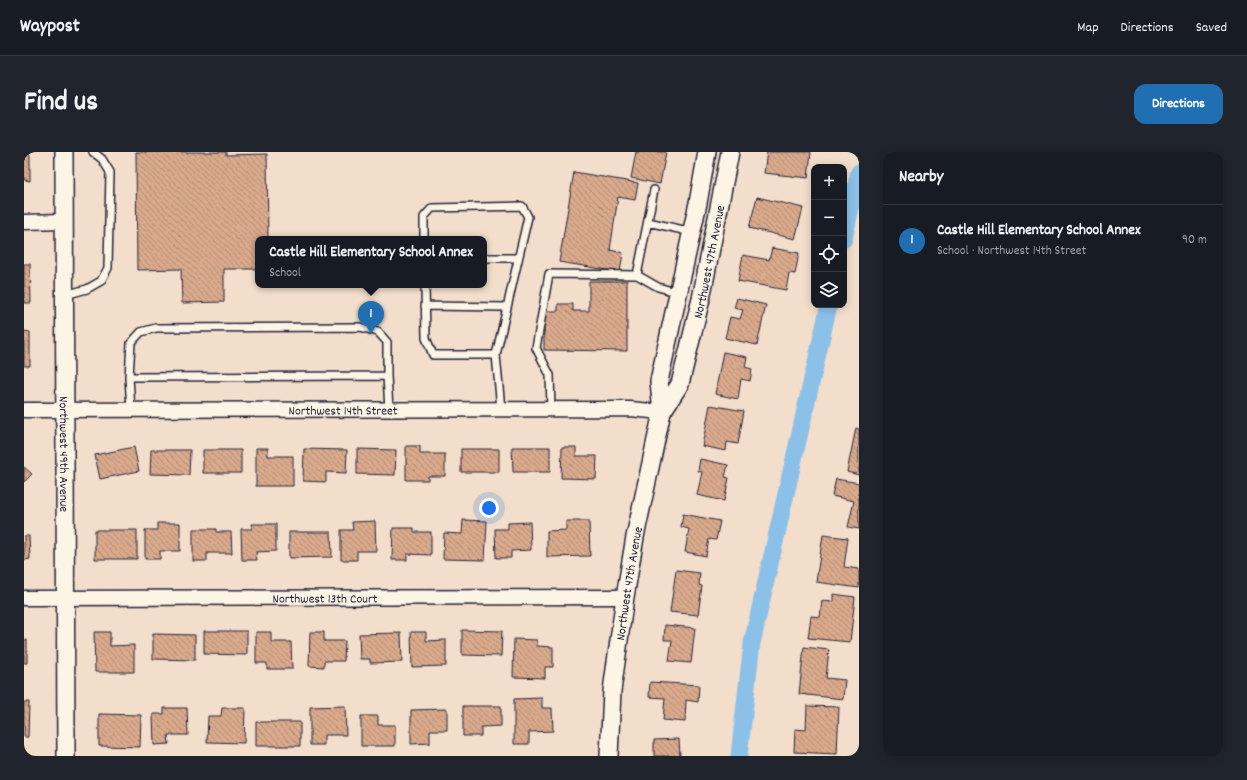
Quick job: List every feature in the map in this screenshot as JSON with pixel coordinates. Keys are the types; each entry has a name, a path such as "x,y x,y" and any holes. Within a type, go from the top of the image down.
{"street":[{"name":"Northwest 49th Avenue","path":"64,152 66,756"},
{"name":"Northwest 47th Avenue","path":"609,756 612,691 625,597 635,537 662,412 659,381 692,232 707,152"},
{"name":"Northwest 47th Avenue","path":"662,412 680,384 700,299 730,152"},
{"path":"24,222 64,222"},
{"path":"679,293 700,299"},
{"name":"Northwest 14th Street","path":"24,410 630,409 662,412"},
{"name":"Northwest 13th Court","path":"24,598 625,597"}],"lane":[{"path":"64,295 87,290 101,281 108,268 110,172 102,159 93,152"},
{"path":"637,275 654,190"},
{"path":"424,236 424,218 432,208 522,206 528,217 496,355 501,409"},
{"path":"648,222 692,232"},
{"path":"487,258 518,258"},
{"path":"551,409 550,375 536,348 550,274 637,275 658,287 679,293"},
{"path":"425,288 426,338 433,355 496,355"},
{"path":"425,306 507,307"},
{"path":"131,410 129,377 131,343 141,332 156,328 360,327 378,332 387,342 387,376 390,409"},
{"path":"129,377 387,376"}],"building":[{"path":"136,152 226,152 226,155 267,154 268,236 255,236 255,269 224,269 224,302 182,303 181,269 137,270"},
{"path":"636,152 666,152 660,184 631,178"},
{"path":"767,152 811,152 808,178 764,173"},
{"path":"24,154 30,155 30,181 24,180"},
{"path":"574,172 638,183 635,200 618,197 610,250 623,253 620,272 559,262"},
{"path":"757,197 803,208 795,239 749,228"},
{"path":"772,248 799,253 795,274 789,273 786,290 738,281 743,255 769,260"},
{"path":"24,264 30,264 31,303 24,303"},
{"path":"589,281 627,281 627,351 544,350 544,311 558,311 558,304 573,304 573,311 589,311"},
{"path":"737,298 766,305 757,345 725,338 730,317 740,319 743,310 734,308"},
{"path":"24,331 30,332 30,366 24,366"},
{"path":"723,352 747,357 745,367 752,369 750,381 741,379 738,399 715,394"},
{"path":"710,405 744,411 738,444 727,442 726,451 702,446"},
{"path":"856,428 859,429 859,475 847,472"},
{"path":"406,446 420,446 420,454 445,454 445,476 428,476 428,480 406,480"},
{"path":"134,447 139,471 100,479 95,455"},
{"path":"512,447 550,447 550,472 513,472"},
{"path":"562,447 576,447 576,456 597,456 596,479 561,478"},
{"path":"256,448 268,448 268,456 293,456 293,486 256,486"},
{"path":"304,449 347,450 346,473 326,472 326,482 303,481"},
{"path":"357,449 396,450 395,475 357,474"},
{"path":"461,449 499,449 499,472 461,472"},
{"path":"151,450 190,450 189,475 150,474"},
{"path":"203,450 241,450 241,473 203,473"},
{"path":"700,459 728,465 725,477 729,478 724,501 697,495 702,472 698,471"},
{"path":"24,467 32,474 24,482"},
{"path":"836,479 859,483 859,529 848,527 854,501 832,496"},
{"path":"683,514 720,521 716,540 709,539 706,556 685,552 689,529 681,527"},
{"path":"463,520 487,521 485,560 443,559 444,533 462,534"},
{"path":"375,521 376,551 357,551 357,560 341,560 341,530 353,530 352,522"},
{"path":"566,521 589,521 590,556 547,557 547,531 566,530"},
{"path":"530,522 531,550 511,551 511,558 496,558 495,529 508,529 508,523"},
{"path":"157,523 180,523 180,551 160,551 160,559 145,559 145,530 157,530"},
{"path":"252,524 276,524 276,551 256,552 257,560 242,560 241,529 252,529"},
{"path":"393,528 414,528 414,532 431,532 431,555 407,554 407,560 392,560"},
{"path":"193,529 216,529 216,532 231,532 232,553 207,553 207,561 193,561"},
{"path":"95,530 137,530 137,559 95,559"},
{"path":"289,532 331,532 332,557 289,558"},
{"path":"823,535 848,538 844,567 859,569 859,588 816,582"},
{"path":"24,536 29,536 30,559 24,560"},
{"path":"676,570 700,573 699,585 702,586 698,615 670,612"},
{"path":"833,594 855,597 850,642 808,638 811,616 820,617 822,601 833,602"},
{"path":"665,625 695,628 691,663 669,661 672,640 664,640"},
{"path":"462,630 502,631 501,656 462,655"},
{"path":"204,631 247,631 247,655 204,654"},
{"path":"94,632 110,632 110,646 134,645 134,672 95,672"},
{"path":"256,632 271,632 271,642 291,642 292,669 267,669 267,663 256,663"},
{"path":"310,632 324,632 324,641 345,641 344,661 324,661 324,667 309,666"},
{"path":"411,632 426,632 426,641 446,640 446,666 412,667"},
{"path":"401,633 402,662 370,663 370,659 360,659 359,634"},
{"path":"153,634 195,635 195,660 153,659"},
{"path":"514,639 537,640 537,646 553,647 553,667 545,667 545,678 513,677"},
{"path":"24,640 27,640 27,663 24,663"},
{"path":"804,647 829,650 826,678 845,680 843,699 799,694"},
{"path":"650,682 699,685 698,702 686,700 685,722 663,720 665,698 649,697"},
{"path":"542,698 542,708 552,708 553,731 529,732 529,744 514,744 514,699"},
{"path":"24,702 29,702 28,737 24,737"},
{"path":"345,706 346,735 324,735 324,745 310,745 310,707"},
{"path":"463,706 501,706 501,726 481,727 481,736 463,736"},
{"path":"807,706 839,707 837,754 794,752 795,729 806,730"},
{"path":"164,708 187,708 188,735 168,735 169,744 154,745 153,714 164,714"},
{"path":"222,708 245,708 244,743 207,742 208,716 221,716"},
{"path":"447,709 447,730 430,730 430,743 411,744 411,710"},
{"path":"99,714 141,715 140,747 99,746"},
{"path":"361,716 378,716 378,725 395,725 395,746 361,746"},
{"path":"256,722 300,722 300,746 256,746"},
{"path":"679,739 680,756 654,756 654,740"}],"waterway":[{"path":"845,236 859,172"},
{"path":"739,756 752,643 828,308"}],"place":[{"name":"Castle Hill Elementary School Annex","path":"371,334"}]}
